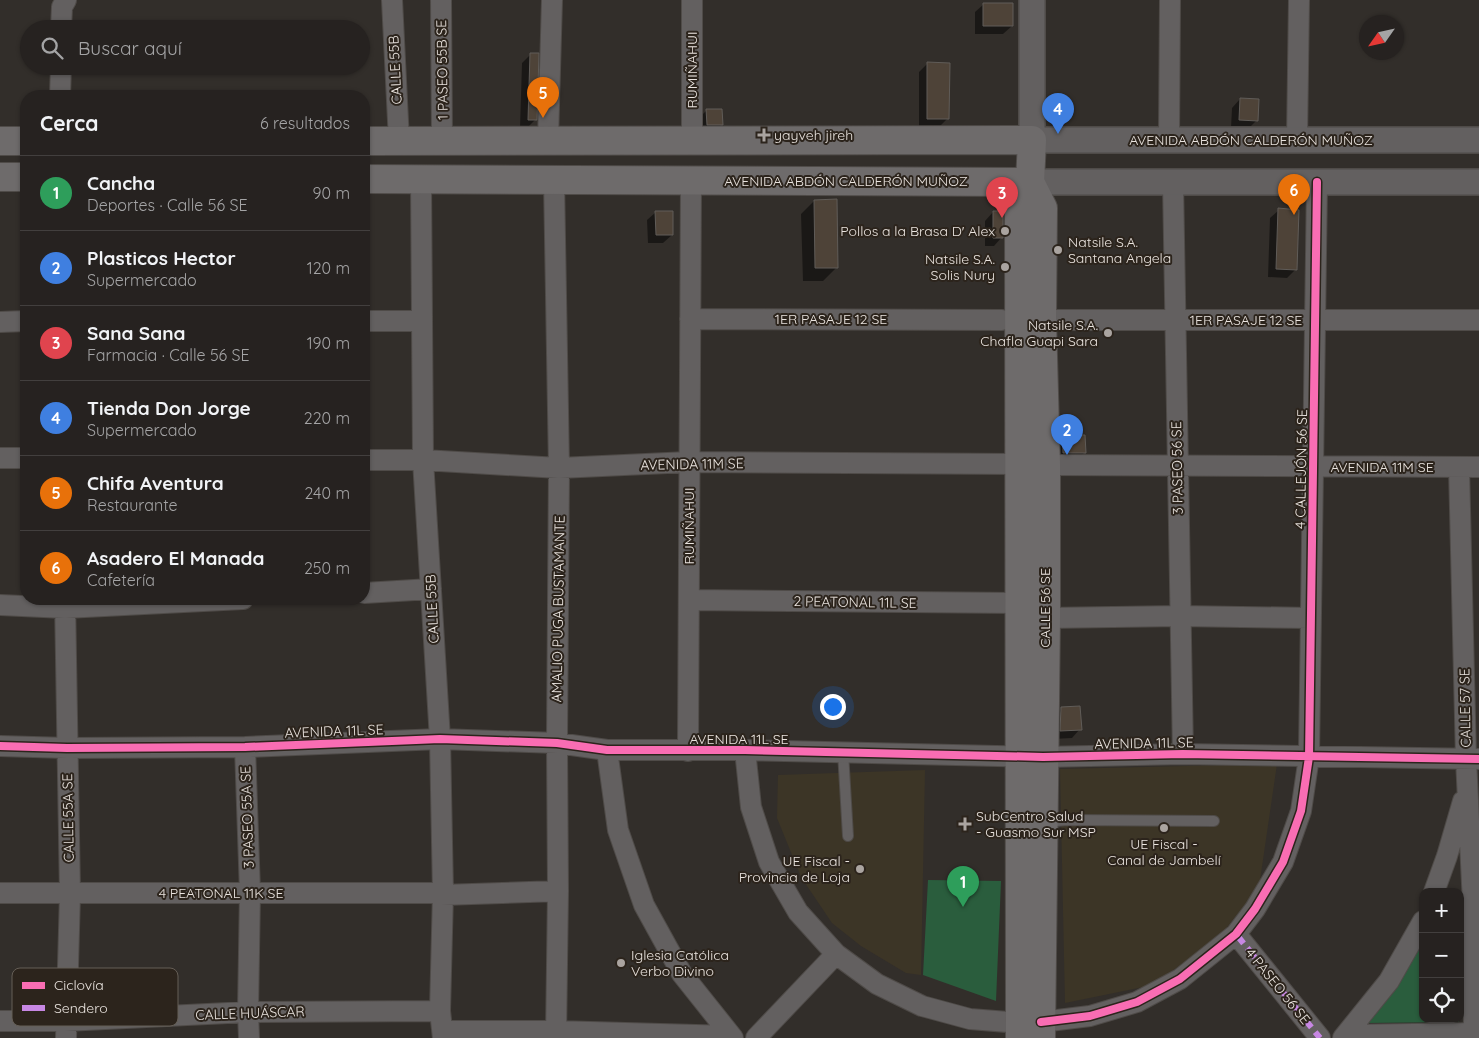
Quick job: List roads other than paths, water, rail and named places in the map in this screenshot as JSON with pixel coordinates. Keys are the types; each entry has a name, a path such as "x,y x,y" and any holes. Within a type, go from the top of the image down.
{"main road":[{"name":"AVENIDA ABDÓN CALDERÓN MUÑOZ","path":"370,141 1032,140"},
{"name":"CALLE 56 SE","path":"1031,1030 1044,822 1032,757 1046,618 1033,464 1019,203 1030,182 1032,140"},
{"path":"0,141 20,141"},
{"path":"0,177 20,177"},
{"name":"AVENIDA ABDÓN CALDERÓN MUÑOZ","path":"370,179 1030,182"},
{"name":"CALLE 56 SE","path":"1030,182 1043,208 1042,320 1033,464 1021,603 1032,757 1031,1030"}],"street":[{"name":"CALLE 55B","path":"392,0 399,141"},
{"name":"1 PASEO 55B SE","path":"441,0 442,140"},
{"path":"548,140 552,0"},
{"name":"RUMIÑAHUI","path":"692,0 692,140"},
{"name":"CALLE 56 SE","path":"1032,0 1032,140"},
{"path":"1169,140 1170,0"},
{"path":"1297,140 1299,0"},
{"path":"62,20 64,3"},
{"path":"60,90 61,75"},
{"name":"AVENIDA ABDÓN CALDERÓN MUÑOZ","path":"1032,140 1479,140"},
{"name":"CALLE 55B","path":"421,179 423,460 440,739 442,894 440,1011 443,1035"},
{"name":"AMALIO PUGA BUSTAMANTE","path":"554,180 559,468 556,1035"},
{"name":"RUMIÑAHUI","path":"688,751 691,180"},
{"name":"AVENIDA ABDÓN CALDERÓN MUÑOZ","path":"1030,182 1479,182"},
{"name":"3 PASEO 56 SE","path":"1172,182 1183,754"},
{"name":"4 CALLEJÓN 56 SE","path":"745,750 751,807 769,862 798,912 836,954 877,984 922,1006 970,1019 1031,1030 1090,1016 1136,1002 1180,979 1236,934 1255,909 1283,862 1301,811 1309,757 1317,182"},
{"name":"1ER PASAJE 12 SE","path":"690,319 1002,320"},
{"name":"1ER PASAJE 12 SE","path":"1042,320 1479,320"},
{"path":"370,321 422,321"},
{"path":"0,322 20,322"},
{"path":"0,458 20,458"},
{"name":"AVENIDA 11M SE","path":"370,460 423,460 559,468 690,462 1479,468"},
{"name":"CALLE 57 SE","path":"1459,467 1471,601 1473,759 1468,785 1476,904 1476,1034"},
{"path":"370,593 431,589"},
{"name":"2 PEATONAL 11L SE","path":"689,600 1021,603"},
{"path":"0,605 20,604"},
{"name":"CALLE 55A SE","path":"65,605 70,894 68,968"},
{"path":"1046,618 1180,616 1311,618"},
{"name":"AVENIDA 11L SE","path":"0,746 67,748 245,747 440,739 557,743 608,750 745,750 1032,757 1183,754 1473,759"},
{"name":"3 PASEO 55A SE","path":"245,747 250,892 249,1038"},
{"path":"608,750 618,830 644,904 682,974 732,1037"},
{"path":"1436,888 1448,856 1468,785"},
{"name":"4 PEATONAL 11K SE","path":"0,892 70,894 250,892 442,894 558,891"},
{"path":"1345,1037 1389,981 1419,928"},
{"name":"4 PASEO 56 SE","path":"1236,934 1320,1038"},
{"path":"756,1038 836,954"},
{"name":"CALLE HUÁSCAR","path":"178,1019 248,1012 440,1011"},
{"name":"CALLE HUÁSCAR","path":"37,1026 66,1030 106,1026"},
{"path":"1345,1037 1476,1034"},
{"path":"443,1035 732,1037"}],"lane":[{"path":"843,752 848,836"},
{"path":"1044,822 1067,820 1214,821"}],"place":[{"name":"Chifa Aventura","path":"543,118"},
{"name":"Tienda Don Jorge","path":"1058,134"},
{"name":"yayveh jireh","path":"764,135"},
{"name":"Asadero El Manada","path":"1294,215"},
{"name":"Sana Sana","path":"1002,218"},
{"name":"Pollos a la Brasa D' Alex","path":"1005,231"},
{"name":"Natsile S.A. Santana Angela","path":"1058,250"},
{"name":"Natsile S.A. Solis Nury","path":"1005,267"},
{"name":"Natsile S.A. Chafla Guapi Sara","path":"1108,333"},
{"name":"Plasticos Hector","path":"1067,455"},
{"name":"SubCentro Salud - Guasmo Sur MSP","path":"965,824"},
{"name":"UE Fiscal - Canal de Jambelí","path":"1164,828"},
{"name":"UE Fiscal - Provincia de Loja","path":"860,869"},
{"name":"Cancha","path":"963,907"},
{"name":"Iglesia Católica Verbo Divino","path":"621,963"}]}
